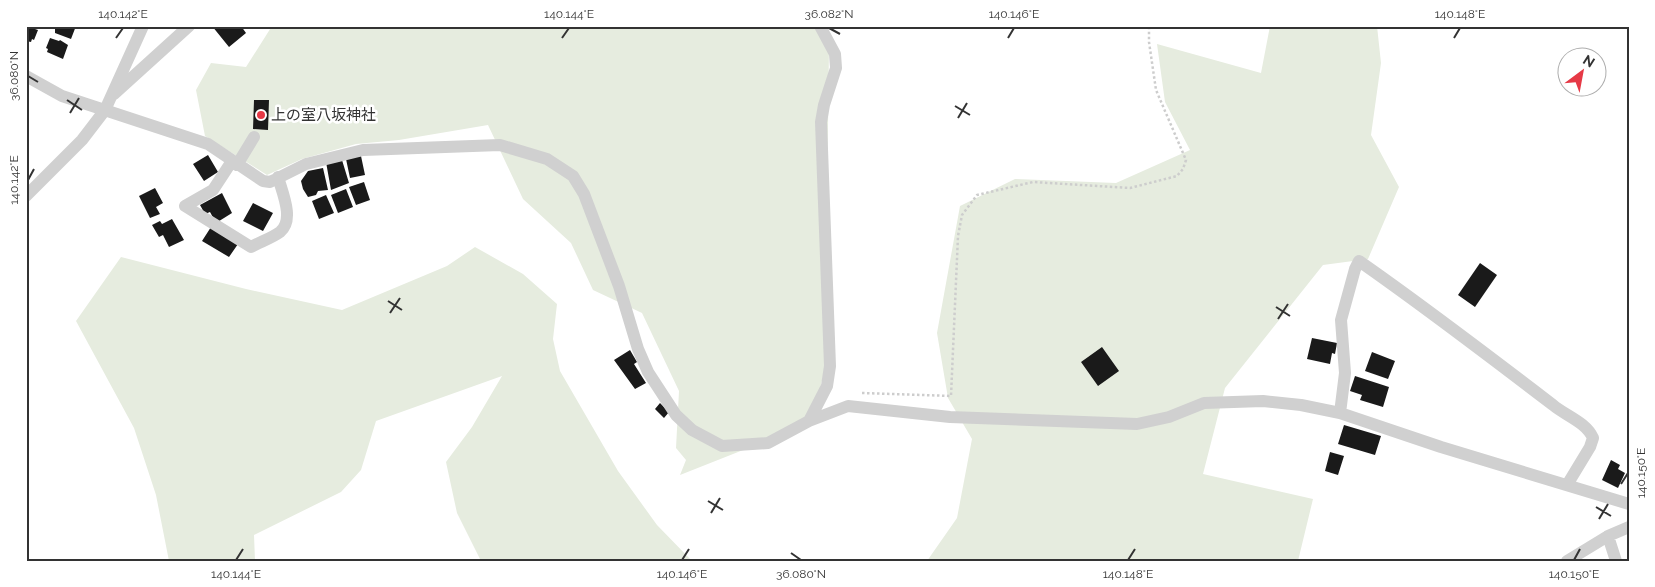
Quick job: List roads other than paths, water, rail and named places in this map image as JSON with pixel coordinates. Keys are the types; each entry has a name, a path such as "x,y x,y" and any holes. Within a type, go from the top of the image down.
{"street":[{"path":"26,196 82,140 105,110 143,26"},
{"path":"111,97 189,26"},
{"path":"809,420 827,386 830,366 821,122 824,105 836,68 836,54 820,26"},
{"path":"26,76 62,96 208,144 263,181 270,182 306,164 363,150 500,145 547,159 573,176 584,194 619,286 638,349 648,372 676,415 692,430 722,446 768,443 809,420 848,406 950,417 1137,424 1169,417 1204,403 1263,401 1301,405 1340,413 1441,447 1629,504"},
{"path":"254,137 214,190 185,206 251,247 281,231 284,225 287,216 278,178"},
{"path":"1340,413 1345,373 1341,320 1359,261 1404,292 1558,409 1586,428 1593,438 1590,447 1568,485"},
{"path":"1567,561 1608,536 1629,527"},
{"path":"1608,536 1616,561"}],"place":[{"name":"上の室八坂神社","path":"261,115"}]}
